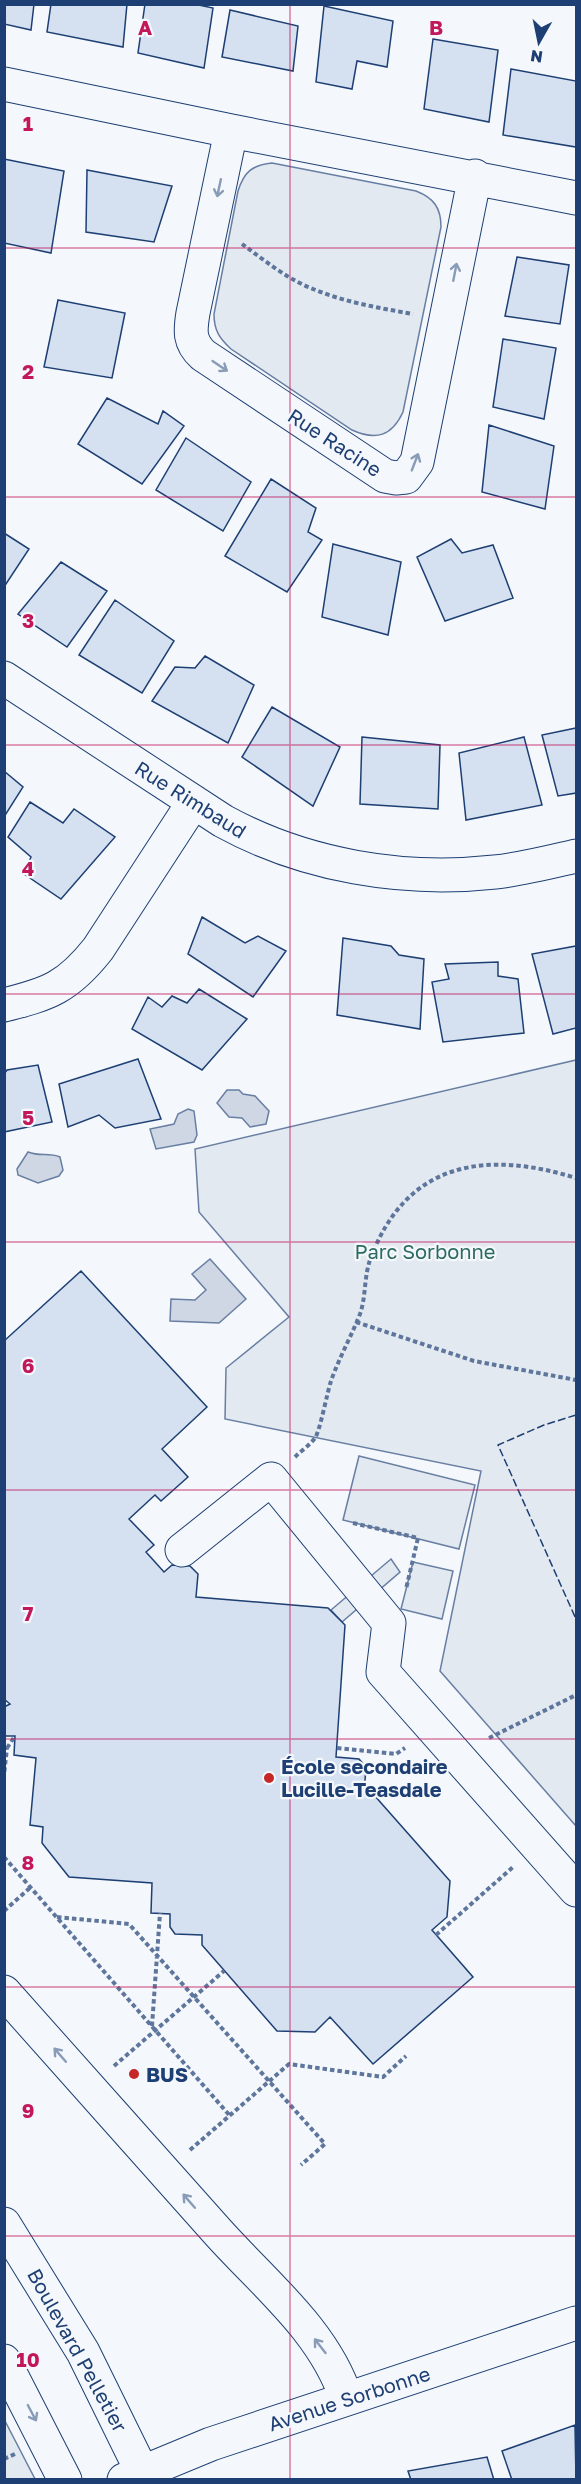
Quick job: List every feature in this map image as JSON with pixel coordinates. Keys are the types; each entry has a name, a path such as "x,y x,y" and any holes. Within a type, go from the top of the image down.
{"street":[{"path":"4,84 231,131 475,176 576,198"},
{"name":"Rue Racine","path":"231,131 190,327 190,337 195,348 386,476 396,478 406,477 417,462 475,176"},
{"name":"Rue Rimbaud","path":"4,678 193,803 247,834 273,844 333,862 416,874 457,875 497,872 576,856"},
{"path":"4,1005 42,996 67,982 84,967 193,803"},
{"path":"182,1550 271,1479 388,1623 383,1672 576,1890"},
{"path":"4,1992 291,2311 321,2347 337,2374 346,2398"},
{"name":"Boulevard Pelletier","path":"4,2224 83,2352 137,2477"},
{"name":"Avenue Sorbonne","path":"137,2477 212,2444 576,2324"},
{"path":"4,2361 65,2480"}],"path":[{"path":"210,232 239,241 274,267 313,289 386,309 446,320"},
{"path":"315,1438 331,1380 361,1312 370,1261 382,1233 395,1213 431,1179 452,1170 476,1164 553,1171 576,1178"},
{"path":"356,1322 474,1361 576,1380"},
{"path":"318,1536 343,1520 418,1538 401,1609 388,1623"},
{"path":"495,1733 576,1695"},
{"path":"4,1775 6,1748 15,1736"},
{"path":"337,1748 396,1754 413,1742"},
{"path":"4,1857 231,2117"},
{"path":"436,1935 515,1866"},
{"path":"4,1911 31,1887"},
{"path":"154,2028 156,1954 160,1913"},
{"path":"57,1917 129,1924 325,2144 301,2165"},
{"path":"89,2088 154,2028 224,1971"},
{"path":"164,2172 231,2117 289,2064 383,2077 406,2056"}],"green space":[{"path":"272,163 416,191 432,200 438,209 441,227 403,412 394,426 382,434 369,435 352,430 231,349 216,329 214,314 238,191 246,174 254,168"},
{"name":"Parc Sorbonne","path":"576,1060 576,1826 440,1671 481,1471 225,1419 226,1368 289,1317 199,1212 195,1149"},
{"path":"359,1456 475,1485 459,1549 343,1520"},
{"path":"391,1559 400,1572 342,1622 331,1610"},
{"path":"413,1562 453,1571 442,1619 401,1609"},
{"path":"4,2419 35,2479 5,2479"}],"shaded area":[{"path":"227,1090 239,1090 243,1094 255,1096 269,1111 266,1124 250,1127 242,1118 229,1117 217,1103"},
{"path":"188,1109 194,1111 197,1135 194,1142 156,1149 150,1129 174,1124 178,1114"},
{"path":"28,1152 60,1157 63,1170 59,1176 38,1183 18,1175 17,1169"},
{"path":"210,1259 246,1299 219,1323 170,1321 171,1299 195,1300 206,1290 192,1274"}],"building":[{"path":"4,4 34,4 31,30 4,24"},
{"path":"51,4 127,4 123,47 47,32"},
{"path":"145,4 194,4 213,8 204,68 138,53"},
{"path":"324,6 393,21 387,67 357,61 352,89 316,82"},
{"path":"230,10 298,26 293,71 222,57"},
{"path":"433,39 498,50 489,122 424,109"},
{"path":"511,69 576,81 576,147 503,135"},
{"path":"4,159 64,171 51,253 4,243"},
{"path":"87,170 172,186 154,242 86,232"},
{"path":"517,257 569,265 560,324 505,316"},
{"path":"58,300 125,313 112,378 44,367"},
{"path":"503,339 556,348 544,419 493,407"},
{"path":"107,398 158,424 163,411 184,426 142,484 78,444"},
{"path":"489,425 554,446 545,509 482,492"},
{"path":"186,438 251,482 223,531 156,490"},
{"path":"271,479 316,508 308,532 322,540 287,592 225,556"},
{"path":"4,533 29,549 4,587"},
{"path":"451,539 462,553 493,545 513,598 445,621 417,557"},
{"path":"333,544 401,562 388,635 322,617"},
{"path":"61,562 107,591 67,647 18,614"},
{"path":"115,600 174,641 142,693 79,655"},
{"path":"205,656 254,685 228,743 152,701 175,667 195,668"},
{"path":"272,707 340,747 313,806 242,757"},
{"path":"576,728 576,793 558,796 542,735"},
{"path":"362,737 440,745 438,809 360,804"},
{"path":"524,737 542,805 466,820 459,753"},
{"path":"4,771 23,787 4,817"},
{"path":"30,802 63,823 74,809 115,837 61,899 24,874 31,857 8,837"},
{"path":"202,917 245,943 258,936 286,951 253,997 188,954"},
{"path":"343,938 391,946 399,955 424,959 420,1029 337,1015"},
{"path":"576,946 576,1028 553,1034 532,954"},
{"path":"498,962 498,976 518,979 524,1033 443,1042 432,982 449,979 445,964"},
{"path":"199,989 247,1019 202,1070 132,1029 148,997 162,1007 172,996 187,1003"},
{"path":"138,1059 161,1119 115,1128 99,1115 68,1127 59,1084"},
{"path":"38,1065 52,1122 4,1132 4,1074 7,1070"},
{"path":"81,1271 207,1407 162,1449 188,1477 161,1501 155,1495 129,1519 154,1545 146,1552 164,1572 172,1565 190,1566 198,1574 196,1597 328,1608 345,1625 336,1757 359,1759 366,1767 364,1794 374,1795 450,1881 447,1917 432,1930 473,1977 373,2064 330,2017 315,2032 277,2031 202,1945 202,1935 175,1934 170,1927 170,1914 151,1913 152,1883 69,1877 42,1843 43,1827 30,1825 36,1758 14,1755 15,1736 4,1734 4,1707 10,1704 4,1699 4,1341"},
{"path":"575,2425 576,2480 512,2480 502,2451"},
{"path":"487,2457 494,2480 411,2480 408,2471"}],"fence":[{"path":"576,1415 544,1425 498,1445 576,1619"}],"place":[{"name":"École secondaire Lucille-Teasdale","path":"269,1778"},
{"name":"BUS","path":"134,2074"}]}
